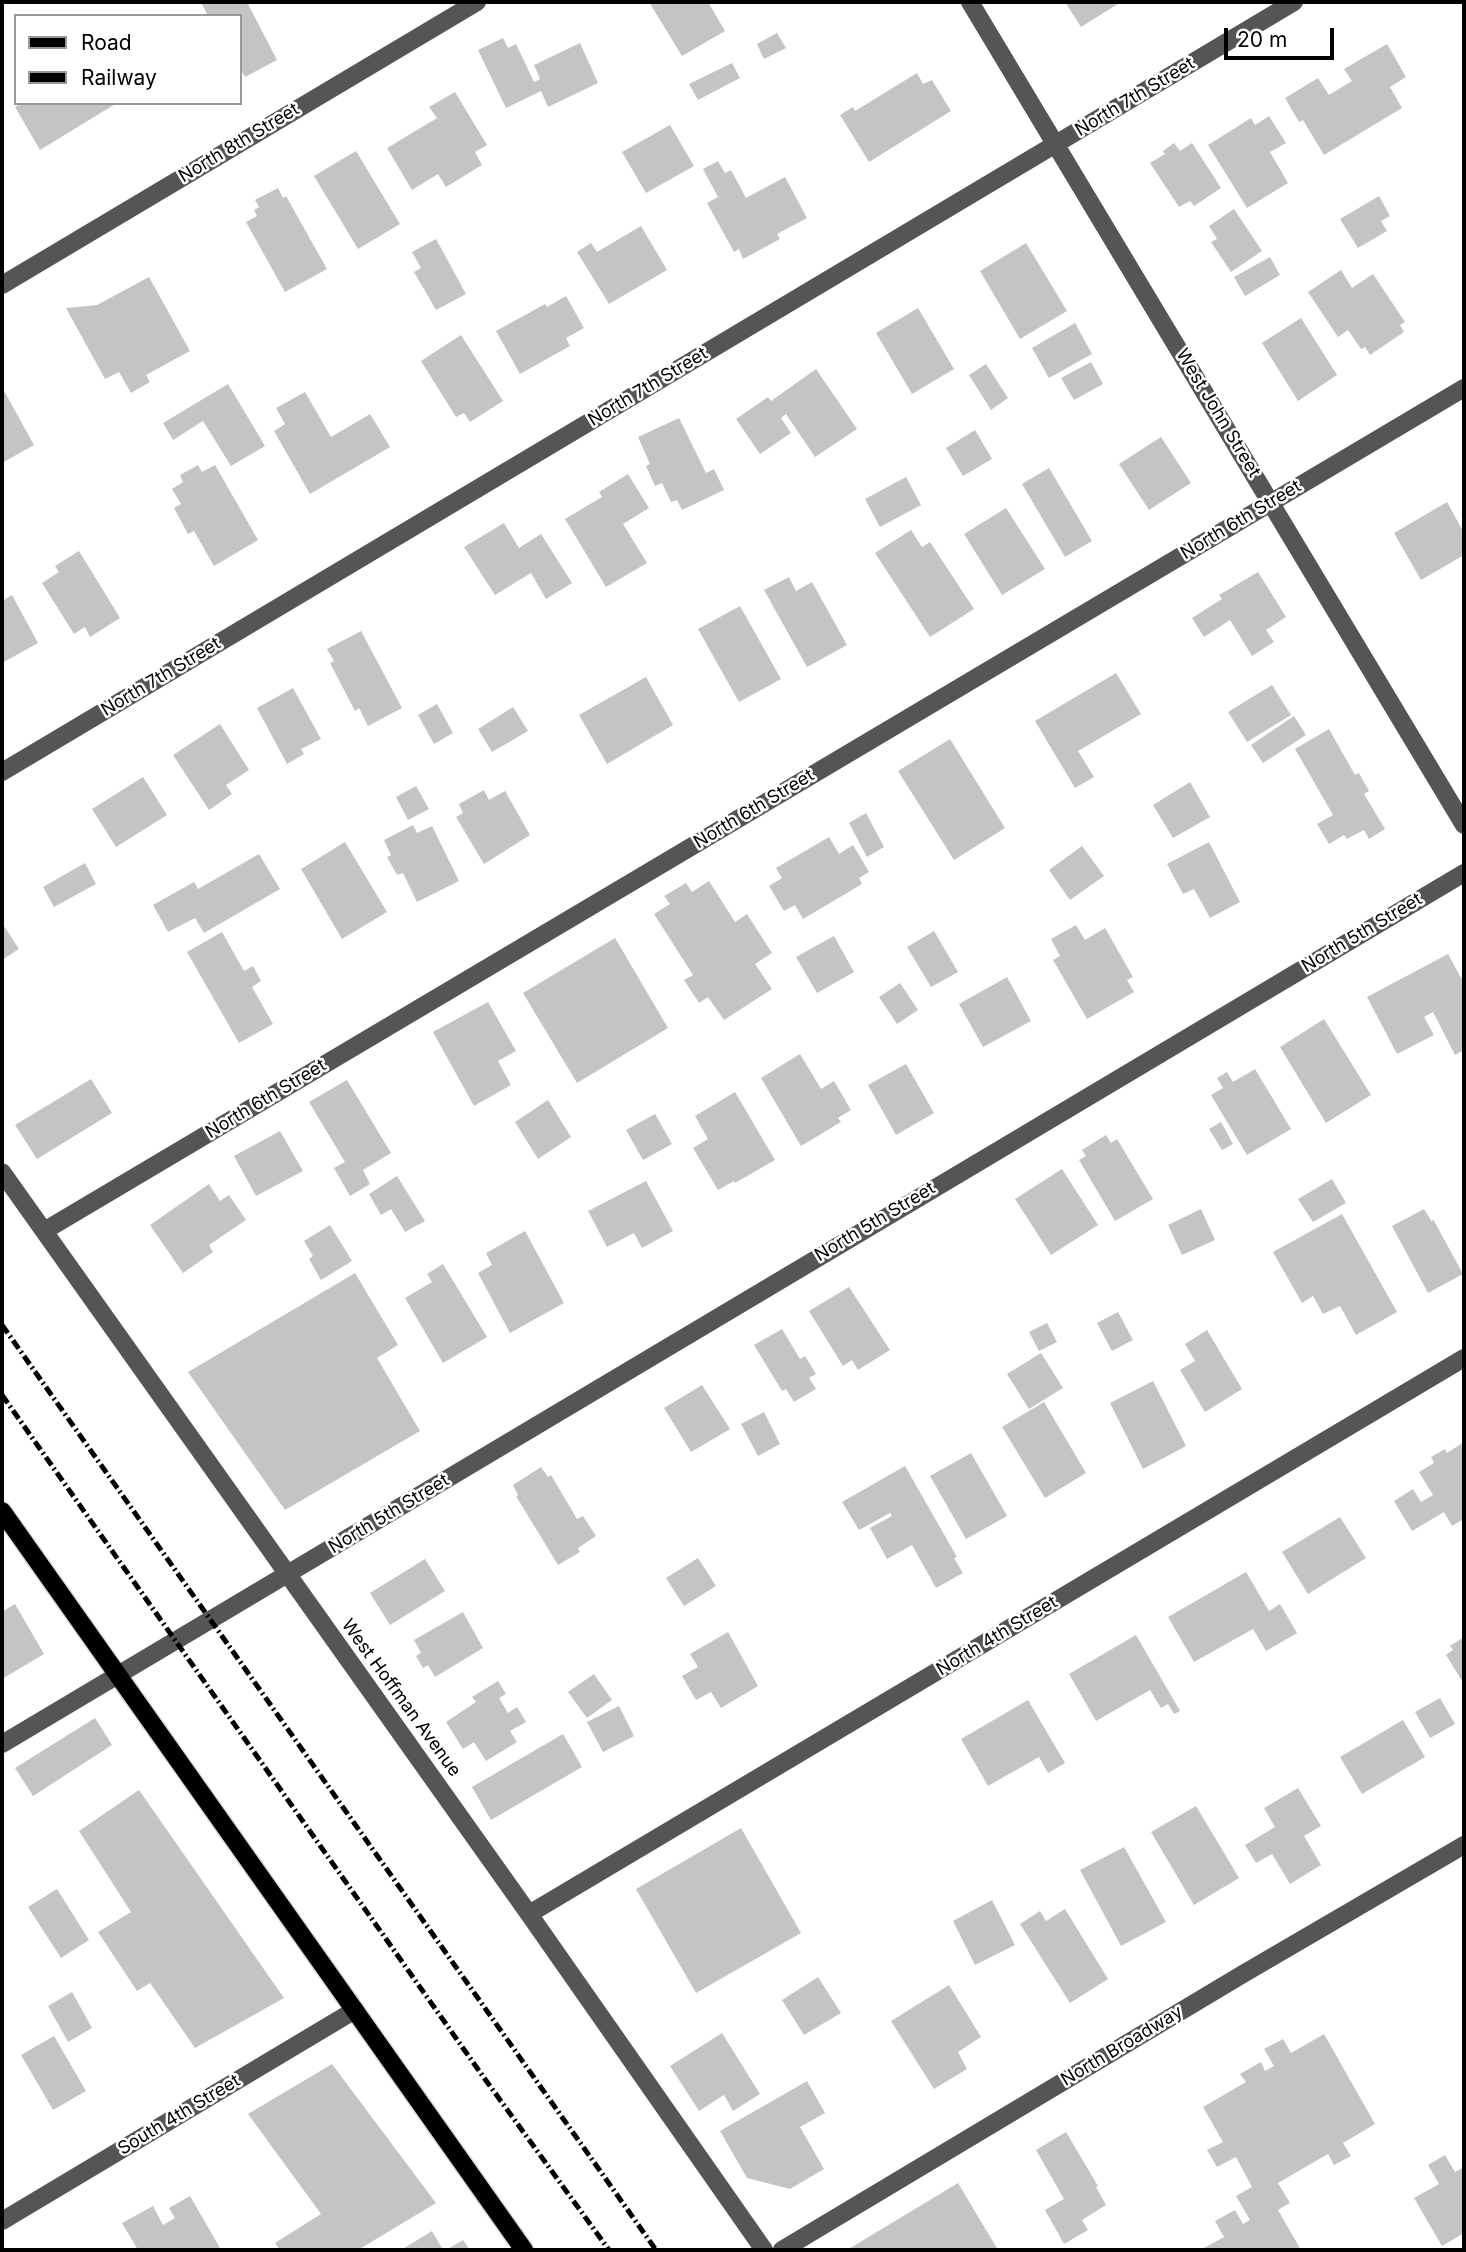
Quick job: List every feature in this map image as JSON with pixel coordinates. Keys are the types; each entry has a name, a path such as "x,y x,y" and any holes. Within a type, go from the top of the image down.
{"main road":[{"path":"2,1511 524,2250"}],"street":[{"name":"North 8th Street","path":"2,285 477,2"},
{"name":"West John Street","path":"970,2 1464,825"},
{"name":"North 7th Street","path":"2,772 1294,2"},
{"name":"North 6th Street","path":"44,1231 1464,388"},
{"name":"North 5th Street","path":"2,1744 810,1260 1464,873"},
{"name":"West Hoffman Avenue","path":"2,1172 764,2250"},
{"name":"North 4th Street","path":"529,1914 1464,1358"},
{"name":"North Broadway","path":"782,2250 1242,1974 1464,1845"},
{"name":"South 4th Street","path":"2,2221 355,2010"}],"building":[{"path":"201,2 247,2 277,60 245,77 242,72 242,14 207,14"},
{"path":"649,2 708,2 725,31 682,56"},
{"path":"1065,2 1121,2 1081,27"},
{"path":"777,33 786,48 764,59 757,44"},
{"path":"503,38 508,48 516,44 534,82 540,79 534,65 580,43 598,83 548,107 541,91 506,108 478,50"},
{"path":"1387,44 1406,77 1390,87 1402,108 1324,155 1303,120 1299,122 1285,98 1318,78 1329,95 1352,81 1344,69"},
{"path":"732,63 740,78 698,100 689,84"},
{"path":"917,73 923,84 932,80 951,111 869,162 840,115 853,107 855,111"},
{"path":"455,92 487,145 475,152 482,165 446,187 438,174 412,190 387,148 437,118 429,107"},
{"path":"18,105 114,105 40,150 15,107"},
{"path":"1269,116 1286,143 1270,152 1288,183 1247,208 1208,145 1251,118 1255,125"},
{"path":"670,125 694,166 646,193 622,152"},
{"path":"1174,143 1180,151 1192,143 1221,188 1194,206 1190,201 1179,207 1150,163 1165,154 1163,151"},
{"path":"356,151 400,224 358,249 314,176"},
{"path":"718,161 725,173 731,170 746,198 785,177 807,218 777,234 780,239 743,259 739,249 734,252 707,203 718,197 703,169"},
{"path":"278,188 283,198 286,196 327,269 285,292 246,222 257,216 254,210 259,207 255,200"},
{"path":"1379,196 1390,216 1381,221 1387,231 1358,248 1340,219"},
{"path":"1234,209 1262,251 1231,272 1211,242 1217,239 1209,226"},
{"path":"641,226 667,270 609,304 577,252 591,243 597,252"},
{"path":"436,239 466,294 436,310 414,272 421,268 412,252"},
{"path":"1026,243 1067,311 1020,339 980,271"},
{"path":"1270,257 1280,275 1245,296 1234,277"},
{"path":"1341,270 1352,288 1373,274 1405,322 1400,325 1404,332 1370,355 1365,347 1361,349 1348,330 1338,337 1308,292"},
{"path":"149,277 190,351 146,375 150,382 131,393 119,372 105,379 66,308 97,305"},
{"path":"566,296 584,328 566,338 570,346 520,374 496,331 545,304 547,307"},
{"path":"918,308 954,369 912,394 876,333"},
{"path":"1301,318 1337,375 1298,401 1262,343"},
{"path":"1075,323 1092,354 1049,378 1032,348"},
{"path":"461,335 503,401 470,422 464,413 456,417 421,361"},
{"path":"1091,362 1103,384 1074,400 1061,378"},
{"path":"986,364 1008,398 991,410 969,375"},
{"path":"816,369 857,429 815,457 786,414 781,418 791,433 760,454 736,419 768,397 771,401"},
{"path":"228,384 265,446 231,466 203,421 173,440 163,423"},
{"path":"2,387 34,445 2,463"},
{"path":"305,392 331,437 370,414 390,447 310,494 274,431 285,424 276,408"},
{"path":"679,418 706,473 714,469 724,490 682,510 677,500 671,502 662,483 655,486 646,466 650,464 638,437"},
{"path":"975,430 992,459 963,476 946,448"},
{"path":"1161,437 1191,483 1149,510 1119,464"},
{"path":"198,465 202,472 215,465 258,540 214,566 194,531 188,534 174,508 181,504 172,489 183,482 180,475"},
{"path":"1049,468 1092,541 1065,557 1022,484"},
{"path":"628,474 649,508 623,524 647,563 606,587 565,519 602,497 599,492"},
{"path":"906,477 921,505 880,527 865,499"},
{"path":"1447,502 1464,533 1464,555 1421,580 1394,533"},
{"path":"1006,508 1045,569 1002,595 964,534"},
{"path":"504,523 519,548 541,534 572,583 546,599 531,573 495,595 464,547"},
{"path":"911,530 922,547 930,542 974,609 930,637 875,553"},
{"path":"79,551 120,618 90,637 85,627 74,634 42,583 59,572 55,566"},
{"path":"1258,572 1286,617 1266,630 1274,642 1252,656 1230,620 1204,637 1192,618 1222,599 1219,595"},
{"path":"789,577 796,591 812,582 847,645 807,667 764,590"},
{"path":"12,595 38,643 2,663 2,601"},
{"path":"740,606 781,679 739,702 698,629"},
{"path":"361,631 402,708 368,726 359,708 355,711 330,663 334,661 327,649"},
{"path":"1116,673 1141,714 1078,751 1094,777 1075,788 1035,721"},
{"path":"646,677 673,725 607,764 579,715"},
{"path":"1272,685 1291,715 1247,742 1228,712"},
{"path":"293,688 321,739 301,749 304,754 287,764 257,708"},
{"path":"437,704 453,733 434,744 418,715"},
{"path":"513,707 528,731 492,752 478,729"},
{"path":"1294,716 1306,735 1263,763 1251,745"},
{"path":"220,724 249,770 226,785 232,794 209,810 173,755"},
{"path":"1329,729 1355,775 1359,773 1369,791 1364,794 1385,829 1369,839 1364,830 1347,839 1344,835 1329,844 1317,824 1333,815 1295,749"},
{"path":"950,739 1005,828 954,860 898,771"},
{"path":"143,777 167,815 116,847 92,809"},
{"path":"1190,782 1210,817 1173,838 1153,805"},
{"path":"416,786 429,809 408,820 396,797"},
{"path":"484,790 489,800 505,791 530,835 484,864 456,817 463,813 459,804"},
{"path":"866,813 884,847 867,857 849,823"},
{"path":"413,825 417,833 432,826 459,881 417,902 403,873 397,875 387,857 391,855 384,840"},
{"path":"829,837 839,854 853,845 869,872 859,878 862,884 803,919 795,905 784,911 769,886 782,878 776,868"},
{"path":"345,842 387,912 342,939 301,869"},
{"path":"1209,842 1240,902 1210,918 1194,889 1183,894 1167,864"},
{"path":"1082,846 1104,876 1070,900 1049,870"},
{"path":"259,854 280,889 204,933 195,918 168,932 153,905 194,882 198,889"},
{"path":"85,863 96,884 54,907 43,887"},
{"path":"709,881 735,922 747,914 772,953 755,964 772,989 724,1020 708,997 699,1003 684,980 693,975 654,914 670,904 664,896 686,883 692,892"},
{"path":"2,923 19,949 2,960"},
{"path":"1076,925 1085,940 1105,928 1133,977 1127,980 1134,992 1087,1019 1053,960 1060,956 1051,939"},
{"path":"934,931 958,972 931,987 907,947"},
{"path":"222,932 244,971 253,966 261,981 252,987 273,1024 239,1043 187,952"},
{"path":"834,936 854,972 817,993 796,957"},
{"path":"615,938 668,1028 577,1083 523,993"},
{"path":"1448,954 1461,978 1464,976 1464,1050 1455,1055 1433,1012 1424,1017 1434,1035 1397,1054 1367,997"},
{"path":"1007,977 1031,1021 983,1047 959,1004"},
{"path":"900,983 918,1010 897,1024 879,997"},
{"path":"488,1002 516,1051 498,1061 511,1085 474,1106 433,1032"},
{"path":"1324,1019 1371,1095 1326,1123 1280,1047"},
{"path":"800,1054 821,1089 834,1081 851,1110 838,1118 841,1122 801,1146 761,1078"},
{"path":"906,1064 934,1113 896,1135 868,1085"},
{"path":"1255,1069 1291,1129 1247,1155 1211,1095 1223,1088 1217,1078 1227,1072 1233,1082"},
{"path":"91,1079 112,1113 37,1159 15,1125"},
{"path":"347,1080 391,1153 363,1170 370,1184 350,1196 334,1168 345,1162 309,1102"},
{"path":"735,1092 775,1160 718,1190 693,1148 708,1139 695,1116"},
{"path":"548,1100 571,1137 538,1159 515,1122"},
{"path":"655,1114 672,1144 643,1160 626,1130"},
{"path":"1221,1122 1233,1144 1222,1150 1209,1129"},
{"path":"280,1131 303,1171 256,1196 234,1156"},
{"path":"1106,1135 1111,1143 1117,1139 1153,1199 1115,1221 1079,1160 1086,1156 1082,1150"},
{"path":"1062,1169 1098,1225 1051,1255 1015,1199"},
{"path":"397,1176 425,1221 405,1232 391,1209 381,1215 369,1194"},
{"path":"1332,1179 1346,1203 1313,1222 1298,1199"},
{"path":"646,1181 673,1231 642,1248 634,1233 607,1247 588,1211"},
{"path":"209,1184 220,1201 229,1195 246,1220 209,1245 213,1252 183,1273 150,1225"},
{"path":"1201,1209 1215,1240 1182,1255 1168,1225"},
{"path":"1424,1209 1432,1222 1433,1219 1463,1274 1428,1293 1392,1226"},
{"path":"1342,1214 1397,1312 1356,1335 1340,1306 1323,1314 1313,1296 1302,1303 1273,1252"},
{"path":"330,1225 352,1261 321,1280 309,1259 313,1256 304,1241"},
{"path":"525,1231 564,1303 510,1333 478,1273 492,1265 486,1253"},
{"path":"443,1264 487,1337 443,1363 405,1298 432,1282 427,1274"},
{"path":"355,1273 398,1345 377,1358 420,1431 285,1510 188,1372"},
{"path":"849,1287 890,1350 858,1370 852,1360 843,1366 809,1311"},
{"path":"1118,1312 1133,1340 1112,1351 1097,1323"},
{"path":"1047,1323 1057,1342 1039,1351 1029,1332"},
{"path":"782,1329 800,1359 805,1356 816,1374 809,1378 816,1389 794,1402 786,1389 782,1391 754,1345"},
{"path":"1207,1330 1242,1389 1205,1412 1180,1370 1195,1361 1185,1344"},
{"path":"1041,1353 1063,1388 1029,1409 1007,1374"},
{"path":"1153,1381 1186,1446 1143,1469 1110,1403"},
{"path":"702,1385 730,1429 691,1452 664,1408"},
{"path":"1044,1402 1086,1473 1045,1498 1002,1427"},
{"path":"764,1412 780,1444 758,1456 741,1424"},
{"path":"1464,1442 1464,1519 1452,1526 1444,1512 1412,1531 1394,1501 1413,1489 1421,1502 1433,1495 1419,1472 1434,1463 1431,1457 1445,1449 1447,1453"},
{"path":"971,1453 1007,1516 966,1539 930,1476"},
{"path":"905,1466 957,1557 954,1558 963,1573 936,1588 912,1545 887,1559 870,1528 892,1516 890,1513 859,1530 842,1502"},
{"path":"541,1467 548,1477 551,1475 577,1519 583,1516 596,1536 578,1548 580,1552 558,1565 516,1496 518,1495 513,1485"},
{"path":"1340,1517 1366,1558 1308,1594 1282,1552"},
{"path":"698,1558 716,1586 684,1606 666,1578"},
{"path":"425,1559 445,1591 390,1625 370,1593"},
{"path":"1246,1572 1269,1611 1280,1604 1297,1633 1266,1651 1253,1629 1194,1662 1168,1617"},
{"path":"15,1604 44,1654 2,1679 2,1612"},
{"path":"463,1612 483,1648 435,1677 428,1665 423,1668 416,1656 421,1653 414,1640"},
{"path":"728,1632 758,1686 721,1708 711,1692 696,1700 682,1676 698,1667 690,1654"},
{"path":"1136,1635 1180,1711 1174,1714 1168,1704 1161,1708 1150,1690 1096,1721 1069,1674"},
{"path":"1464,1637 1464,1684 1446,1655 1453,1650 1450,1646"},
{"path":"594,1674 612,1700 587,1718 568,1692"},
{"path":"498,1681 506,1694 499,1698 508,1713 517,1707 526,1722 510,1731 517,1742 486,1761 474,1742 463,1749 446,1722 476,1702 472,1697"},
{"path":"1440,1698 1455,1724 1430,1738 1415,1712"},
{"path":"1028,1700 1065,1763 1048,1773 1039,1757 988,1786 961,1739"},
{"path":"619,1706 634,1736 603,1752 587,1722"},
{"path":"95,1718 112,1745 33,1796 15,1768"},
{"path":"1403,1720 1425,1757 1362,1794 1340,1757"},
{"path":"563,1734 582,1767 491,1820 472,1787"},
{"path":"1298,1788 1321,1826 1304,1836 1321,1865 1290,1884 1272,1854 1256,1863 1245,1845 1275,1827 1264,1808"},
{"path":"139,1790 284,1998 195,2048 150,1983 137,1991 98,1932 131,1912 79,1831"},
{"path":"1196,1806 1239,1878 1194,1905 1151,1832"},
{"path":"741,1828 801,1933 696,1993 636,1889"},
{"path":"1124,1847 1166,1922 1121,1946 1080,1870"},
{"path":"57,1889 89,1940 61,1958 28,1907"},
{"path":"992,1900 1015,1945 975,1965 953,1921"},
{"path":"1065,1909 1108,1979 1070,2003 1020,1924 1040,1911 1046,1921"},
{"path":"818,1977 841,2013 804,2035 782,2000"},
{"path":"949,1985 981,2037 958,2052 967,2069 934,2089 891,2021"},
{"path":"72,1992 92,2028 68,2042 48,2006"},
{"path":"722,2033 760,2094 733,2111 724,2095 699,2111 670,2066"},
{"path":"1324,2034 1375,2124 1343,2143 1351,2156 1334,2165 1328,2154 1278,2183 1290,2203 1278,2210 1301,2250 1200,2250 1224,2237 1215,2221 1235,2210 1243,2224 1250,2220 1236,2196 1252,2187 1236,2157 1217,2167 1207,2150 1223,2142 1203,2107 1246,2082 1240,2074 1261,2062 1265,2071 1274,2066 1264,2049 1283,2039 1291,2053"},
{"path":"54,2036 86,2091 53,2110 21,2055"},
{"path":"332,2064 436,2203 358,2250 280,2250 275,2243 321,2214 248,2114"},
{"path":"807,2081 825,2113 800,2127 824,2169 790,2189 747,2178 720,2131"},
{"path":"1066,2132 1098,2186 1096,2187 1106,2205 1082,2220 1088,2230 1064,2244 1045,2210 1064,2199 1036,2150"},
{"path":"1445,2155 1455,2172 1464,2167 1464,2233 1442,2246 1414,2198 1439,2184 1428,2165"},
{"path":"958,2183 998,2250 847,2250"},
{"path":"190,2196 220,2248 138,2250 122,2223 153,2206 163,2225 175,2218 169,2208"},
{"path":"432,2231 443,2250 401,2250"},
{"path":"463,2240 470,2250 446,2250"}],"railway":[{"path":"2,1325 656,2250"},
{"path":"2,1395 482,2075 609,2250"}]}
